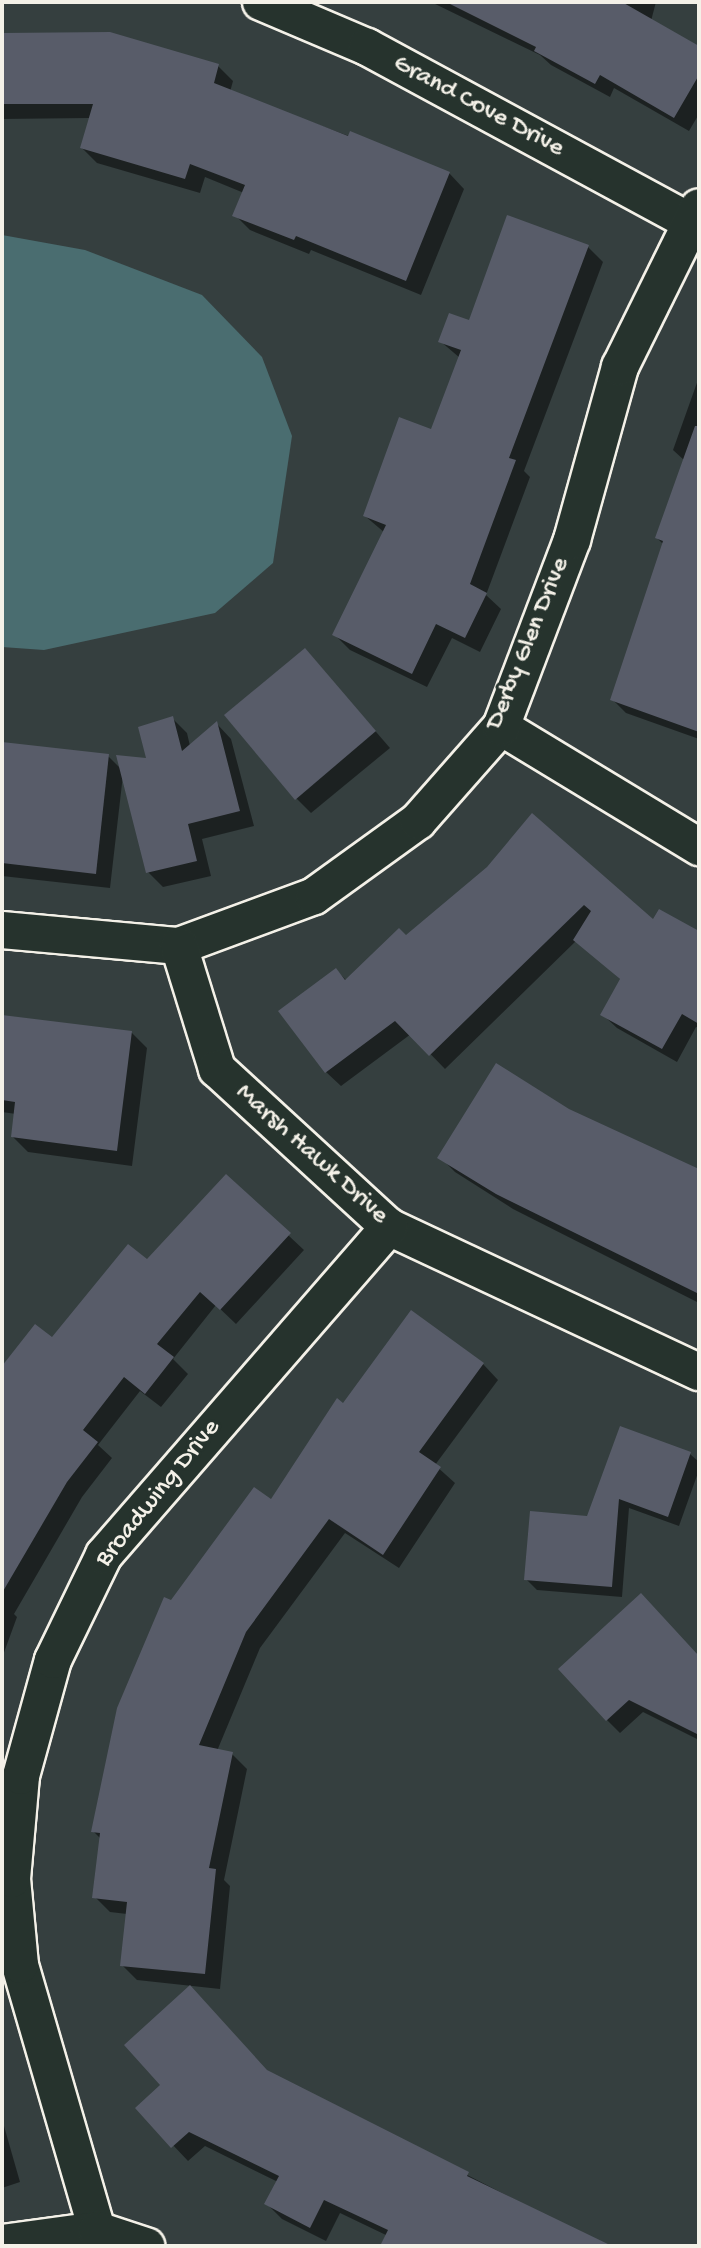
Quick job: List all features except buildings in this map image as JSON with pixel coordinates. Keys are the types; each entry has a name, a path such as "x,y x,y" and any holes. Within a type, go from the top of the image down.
{"street":[{"name":"Grand Cove Drive","path":"261,2 367,47 695,215"},
{"name":"Derby Glen Drive","path":"2,930 179,946 314,896 418,821 501,727 572,540 620,367 695,215"},
{"path":"501,727 699,847"},
{"name":"Marsh Hawk Drive","path":"179,946 217,1069 389,1227 699,1372"},
{"name":"Broadwing Drive","path":"97,2230 20,1965 12,1879 21,1776 53,1660 104,1555 389,1227"},
{"path":"2,2243 97,2230 146,2246"}],"water":[{"path":"2,235 85,250 202,295 262,357 292,436 273,563 215,613 44,650 2,647"}]}
